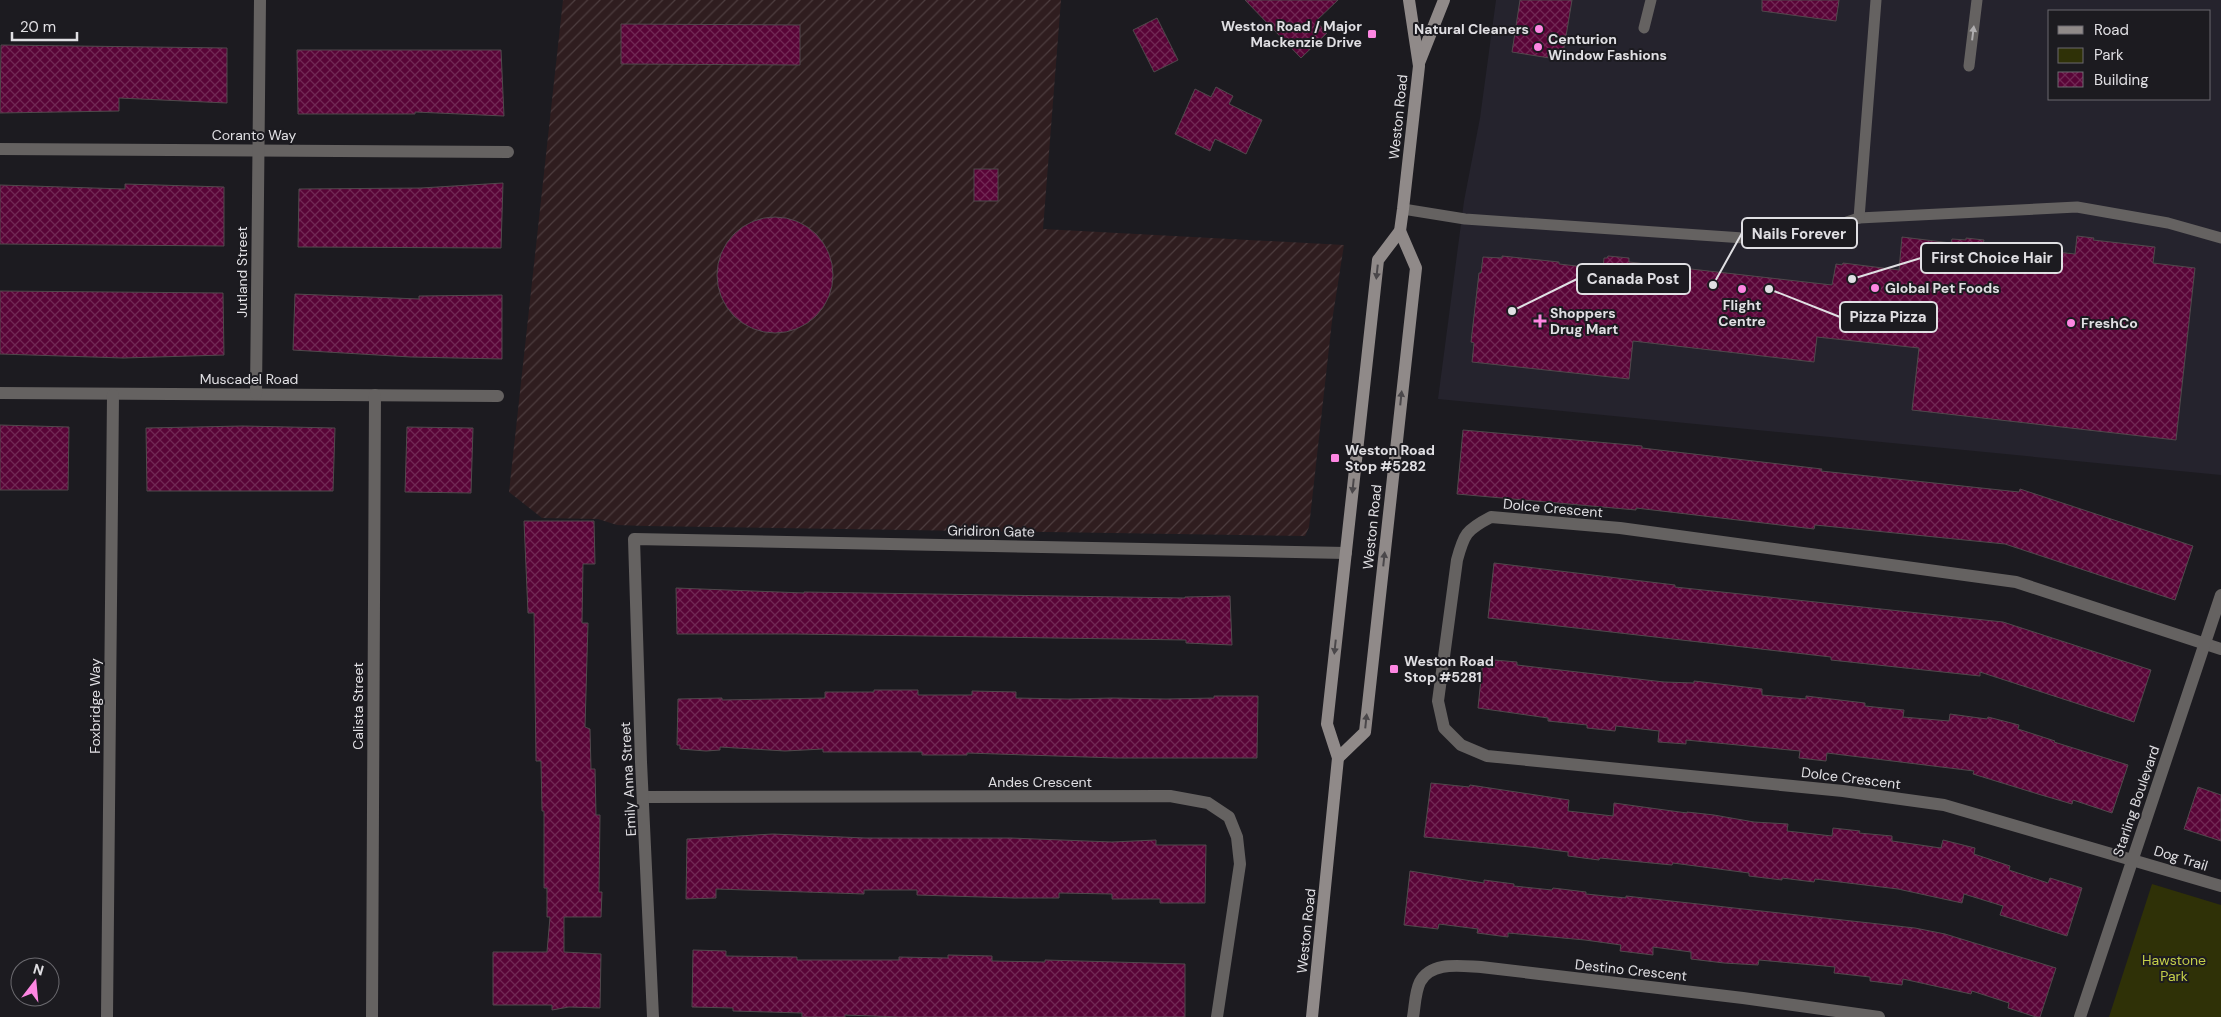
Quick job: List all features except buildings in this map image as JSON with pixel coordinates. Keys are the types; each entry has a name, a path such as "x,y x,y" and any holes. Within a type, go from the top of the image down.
{"main road":[{"name":"Weston Road","path":"1312,1017 1338,758 1327,724 1378,260 1400,231 1419,66 1410,0"},
{"name":"Weston Road","path":"1419,66 1444,0"},
{"name":"Weston Road","path":"1338,758 1365,732 1416,268 1400,231"}],"street":[{"name":"Jutland Street","path":"256,394 260,0"},
{"name":"Coranto Way","path":"0,149 508,152"},
{"name":"Muscadel Road","path":"0,393 498,396"},
{"name":"Foxbridge Way","path":"107,1017 113,395"},
{"name":"Calista Street","path":"372,1017 375,395"},
{"name":"Dolce Crescent","path":"2132,858 1944,805 1843,790 1487,756 1461,745 1444,728 1438,701 1457,560 1462,543 1472,527 1491,518 1620,528 2016,582 2221,649"},
{"name":"Gridiron Gate","path":"634,539 1346,554"},
{"name":"Emily Anna Street","path":"634,539 653,1017"},
{"name":"Starling Boulevard","path":"2080,1017 2221,595"},
{"name":"Andes Crescent","path":"643,797 1170,796 1208,803 1229,816 1236,837 1240,864 1217,1017"},
{"name":"Dog Trail","path":"2132,858 2221,886"},
{"name":"Destino Crescent","path":"1413,1017 1419,983 1428,971 1449,966 1481,967 1743,998 1879,1017"}],"lane":[{"path":"1644,28 1651,0"},
{"path":"1859,218 1876,0"},
{"path":"1969,66 1977,0"},
{"path":"1403,209 1465,219 1789,242 1859,218 2077,207 2168,223 2221,238"}],"shaded area":[{"path":"563,0 1061,0 1043,229 1344,245 1332,321 1309,527 1305,536 645,526 617,525 598,519 542,518 509,492"},
{"path":"1496,0 2221,0 2221,475 1438,399 1464,201 1480,118"}],"green space":[{"name":"Hawstone Park","path":"2152,884 2221,905 2221,1017 2109,1017"}],"place":[{"name":"Natural Cleaners","path":"1539,29"},
{"name":"Weston Road / Major Mackenzie Drive","path":"1372,34"},
{"name":"Centurion Window Fashions","path":"1538,47"},
{"name":"First Choice Hair","path":"1852,279"},
{"name":"Nails Forever","path":"1713,285"},
{"name":"Global Pet Foods","path":"1875,288"},
{"name":"Flight Centre","path":"1742,289"},
{"name":"Pizza Pizza","path":"1769,289"},
{"name":"Canada Post","path":"1512,311"},
{"name":"Shoppers Drug Mart","path":"1540,321"},
{"name":"FreshCo","path":"2071,323"},
{"name":"Weston Road Stop #5282","path":"1335,458"},
{"name":"Weston Road Stop #5281","path":"1394,669"}]}
